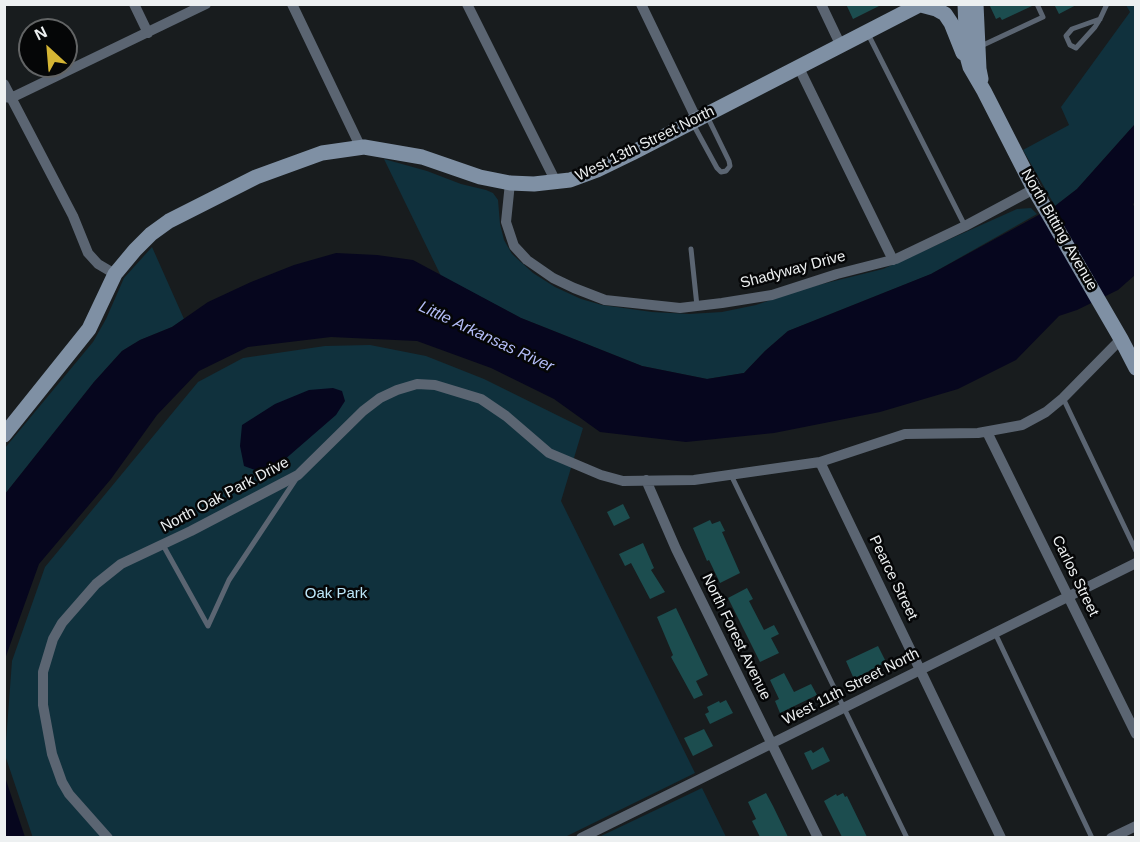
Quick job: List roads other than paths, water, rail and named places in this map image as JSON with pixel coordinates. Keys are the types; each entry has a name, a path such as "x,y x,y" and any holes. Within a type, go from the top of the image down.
{"street":[{"path":"134,4 148,33"},
{"path":"7,99 206,4"},
{"path":"292,4 361,148"},
{"path":"467,4 556,182"},
{"path":"641,4 699,119"},
{"path":"821,4 841,46"},
{"name":"North Bitting Avenue","path":"965,4 967,56 970,67 1045,209 1110,318 1136,368"},
{"name":"North Bitting Avenue","path":"976,4 979,69 984,91"},
{"path":"921,5 936,9 945,15 951,23 970,67"},
{"name":"West 13th Street North","path":"4,435 89,329 115,274 135,250 151,234 190,210 256,177 322,153 361,148 422,157 480,177 510,183 570,180 597,170 921,5"},
{"path":"799,68 892,260"},
{"path":"4,84 7,99 73,216 88,253 98,264 115,274"},
{"name":"Shadyway Drive","path":"510,183 507,222 514,246 527,260 553,278 605,300 680,308 772,295 837,274 892,260 965,226 1034,189"},
{"name":"North Oak Park Drive","path":"108,837 69,794 52,754 43,705 43,672 53,639 62,623 96,584 121,564 298,475 363,411 380,398 417,384 435,385 481,399 506,416 549,453 573,464 623,480 694,480 820,462 905,434 987,432 1022,425 1046,412 1063,398 1121,339"},
{"name":"Carlos Street","path":"987,432 1136,734"},
{"name":"Pearce Street","path":"820,462 1001,837"},
{"name":"North Forest Avenue","path":"646,480 676,549 818,837"},
{"name":"West 11th Street North","path":"581,837 1136,563"},
{"path":"1111,837 1136,825"}],"lane":[{"path":"978,48 1043,17 1037,4"},
{"path":"1100,19 1072,29 1066,36 1070,45 1076,48 1100,19 1107,4"},
{"path":"868,32 965,226"},
{"path":"699,119 729,161 730,166 726,171 721,172 717,168 699,119"},
{"path":"691,249 697,306"},
{"path":"1063,398 1136,551"},
{"path":"163,544 208,626 230,580 298,475"},
{"path":"731,475 907,837"},
{"path":"995,632 1092,837"}],"water":[{"name":"Little Arkansas River","path":"1135,124 1136,201 1133,204 1136,211 1135,275 1118,290 1059,316 1016,360 958,389 880,412 774,433 686,442 600,432 554,399 491,368 417,341 331,337 248,347 199,371 157,415 111,479 39,564 5,659 5,494 94,382 122,351 140,340 172,327 208,302 294,265 336,253 377,255 413,260 521,318 642,366 707,379 744,373 788,331 931,274 1055,206 1077,189"},
{"path":"333,388 342,391 345,401 336,415 283,461 265,469 255,470 244,466 240,446 242,425 275,404 309,390"},
{"path":"5,777 25,837 5,837"}],"park label":[{"name":"Oak Park","path":"336,594"}]}
